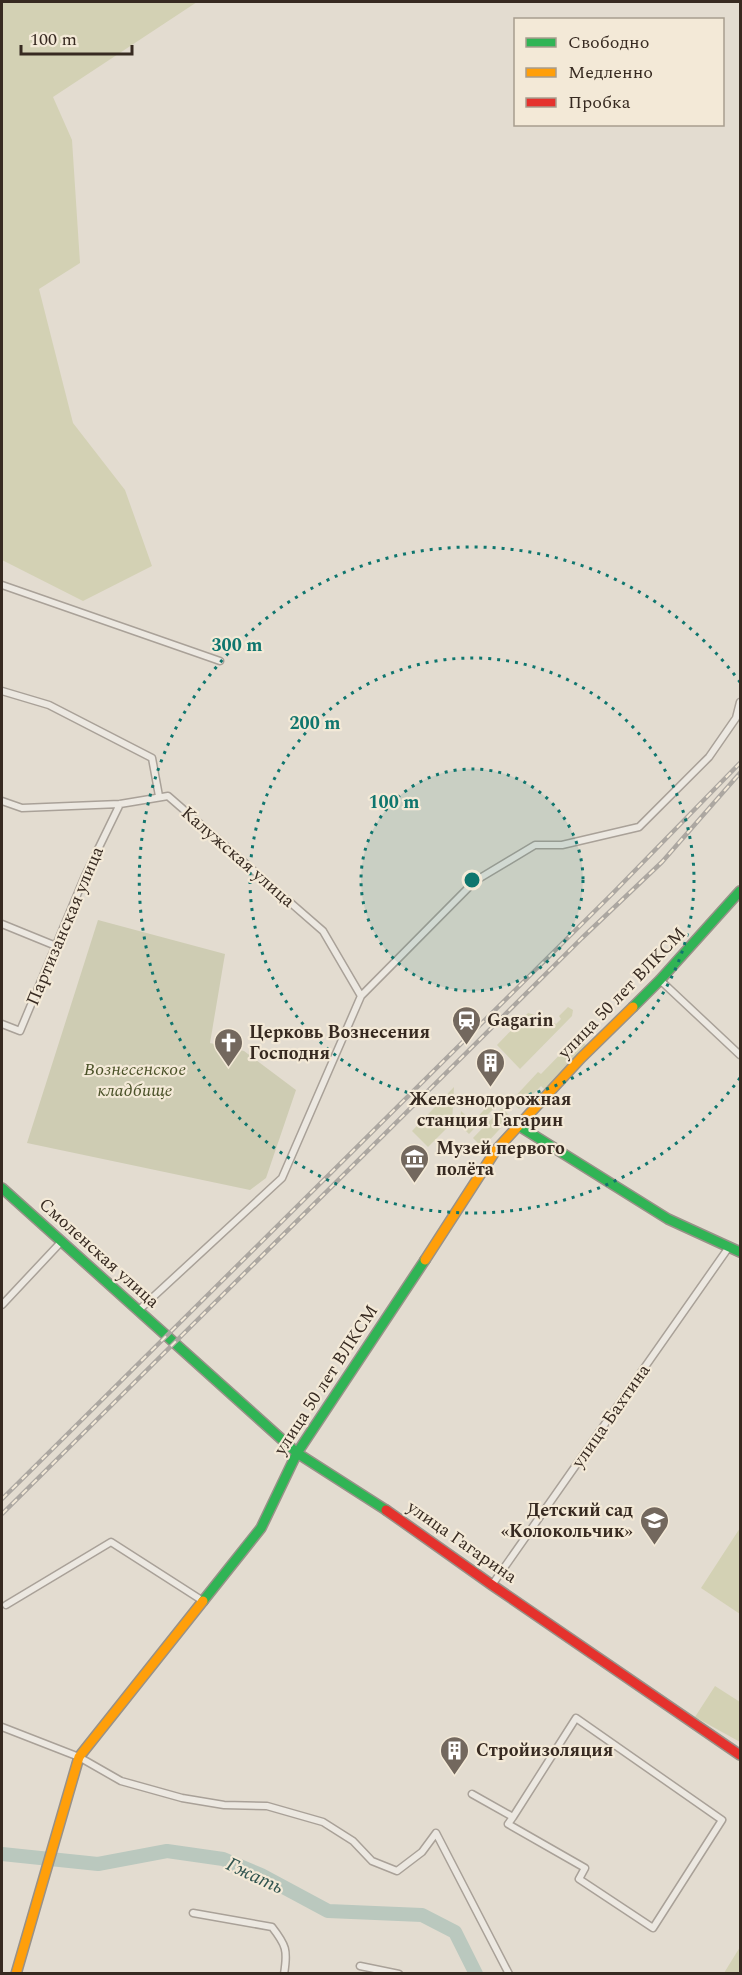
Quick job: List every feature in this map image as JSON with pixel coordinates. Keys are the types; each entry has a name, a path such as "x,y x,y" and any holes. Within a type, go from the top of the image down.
{"main road":[{"name":"улица 50 лет ВЛКСМ","path":"16,1974 79,1756 261,1528 297,1453 440,1238 495,1150 581,1058 660,980 741,891"},
{"path":"519,1126 668,1219 741,1252"},
{"name":"Смоленская улица","path":"2,1188 176,1343"},
{"name":"улица Гагарина","path":"176,1343 297,1453 378,1504 741,1755"}],"street":[{"path":"2,585 220,661"},
{"path":"2,691 49,705 152,758 159,796 120,804 22,808 2,801"},
{"path":"139,1310 282,1178 361,996 475,881 535,846 562,846 639,827 710,757 735,718 741,702"},
{"name":"Калужская улица","path":"159,796 168,796 323,931 361,996"},
{"name":"Партизанская улица","path":"2,1024 20,1031 85,876 120,804"},
{"path":"2,924 56,946"},
{"path":"660,980 741,1055"},
{"path":"2,1305 62,1241"},
{"name":"улица Бахтина","path":"492,1585 729,1247"},
{"path":"6,1605 111,1542 203,1601"},
{"path":"576,1718 722,1820 653,1928 579,1879 585,1868 508,1824 513,1817 576,1718"},
{"path":"2,1727 79,1756 121,1781 182,1798 224,1805 267,1806 323,1822 353,1841 372,1861 397,1871 422,1852 436,1833 509,1974"},
{"path":"472,1794 513,1817"},
{"path":"193,1913 272,1927 285,1943 287,1956 284,1974"},
{"path":"360,1966 399,1974"}],"shaded area":[{"path":"2,2 197,2 53,97 72,140 80,263 39,289 73,423 125,490 152,566 83,601 2,560"},
{"path":"568,1007 573,1010 572,1016 520,1069 497,1045 528,1013 539,1016 549,1026 561,1019 559,1016"},
{"path":"577,1037 586,1045 544,1089 541,1086 519,1109 511,1101 538,1072 541,1074"},
{"path":"454,1087 452,1123 428,1147 412,1131"},
{"path":"492,1101 497,1105 469,1134 460,1125 461,1111 473,1122"},
{"path":"502,1108 511,1117 485,1145 480,1145 473,1138"},
{"path":"740,1528 740,1614 701,1588"},
{"path":"715,1686 740,1702 740,1742 695,1717"},
{"path":"740,1947 740,1973 724,1973"}],"green space":[{"name":"Вознесенское кладбище","path":"98,920 225,954 210,1043 244,1051 296,1090 266,1178 250,1190 27,1143"}],"waterway":[{"name":"Гжать","path":"2,1854 98,1864 167,1851 223,1859 261,1875 328,1911 422,1915 455,1932 476,1974"}],"railway":[{"path":"2,1499 613,893 740,763"},
{"path":"2,1514 582,938 662,862 740,773"}],"traffic: fast":[{"path":"633,1007 740,891"},
{"path":"519,1126 668,1219 740,1252"},
{"path":"2,1188 297,1453 386,1510"},
{"path":"203,1601 261,1528 297,1453 425,1260"}],"traffic: slow":[{"path":"425,1260 496,1150 581,1058 633,1007"},
{"path":"16,1974 79,1757 203,1601"}],"traffic: jam":[{"path":"386,1510 740,1755"}],"place":[{"name":"Gagarin","path":"466,1046"},
{"name":"Церковь Вознесения Господня","path":"228,1068"},
{"name":"Железнодорожная станция Гагарин","path":"490,1088"},
{"name":"Музей первого полёта","path":"415,1184"},
{"name":"Детский сад «Колокольчик»","path":"654,1546"},
{"name":"Стройизоляция","path":"455,1776"}]}
